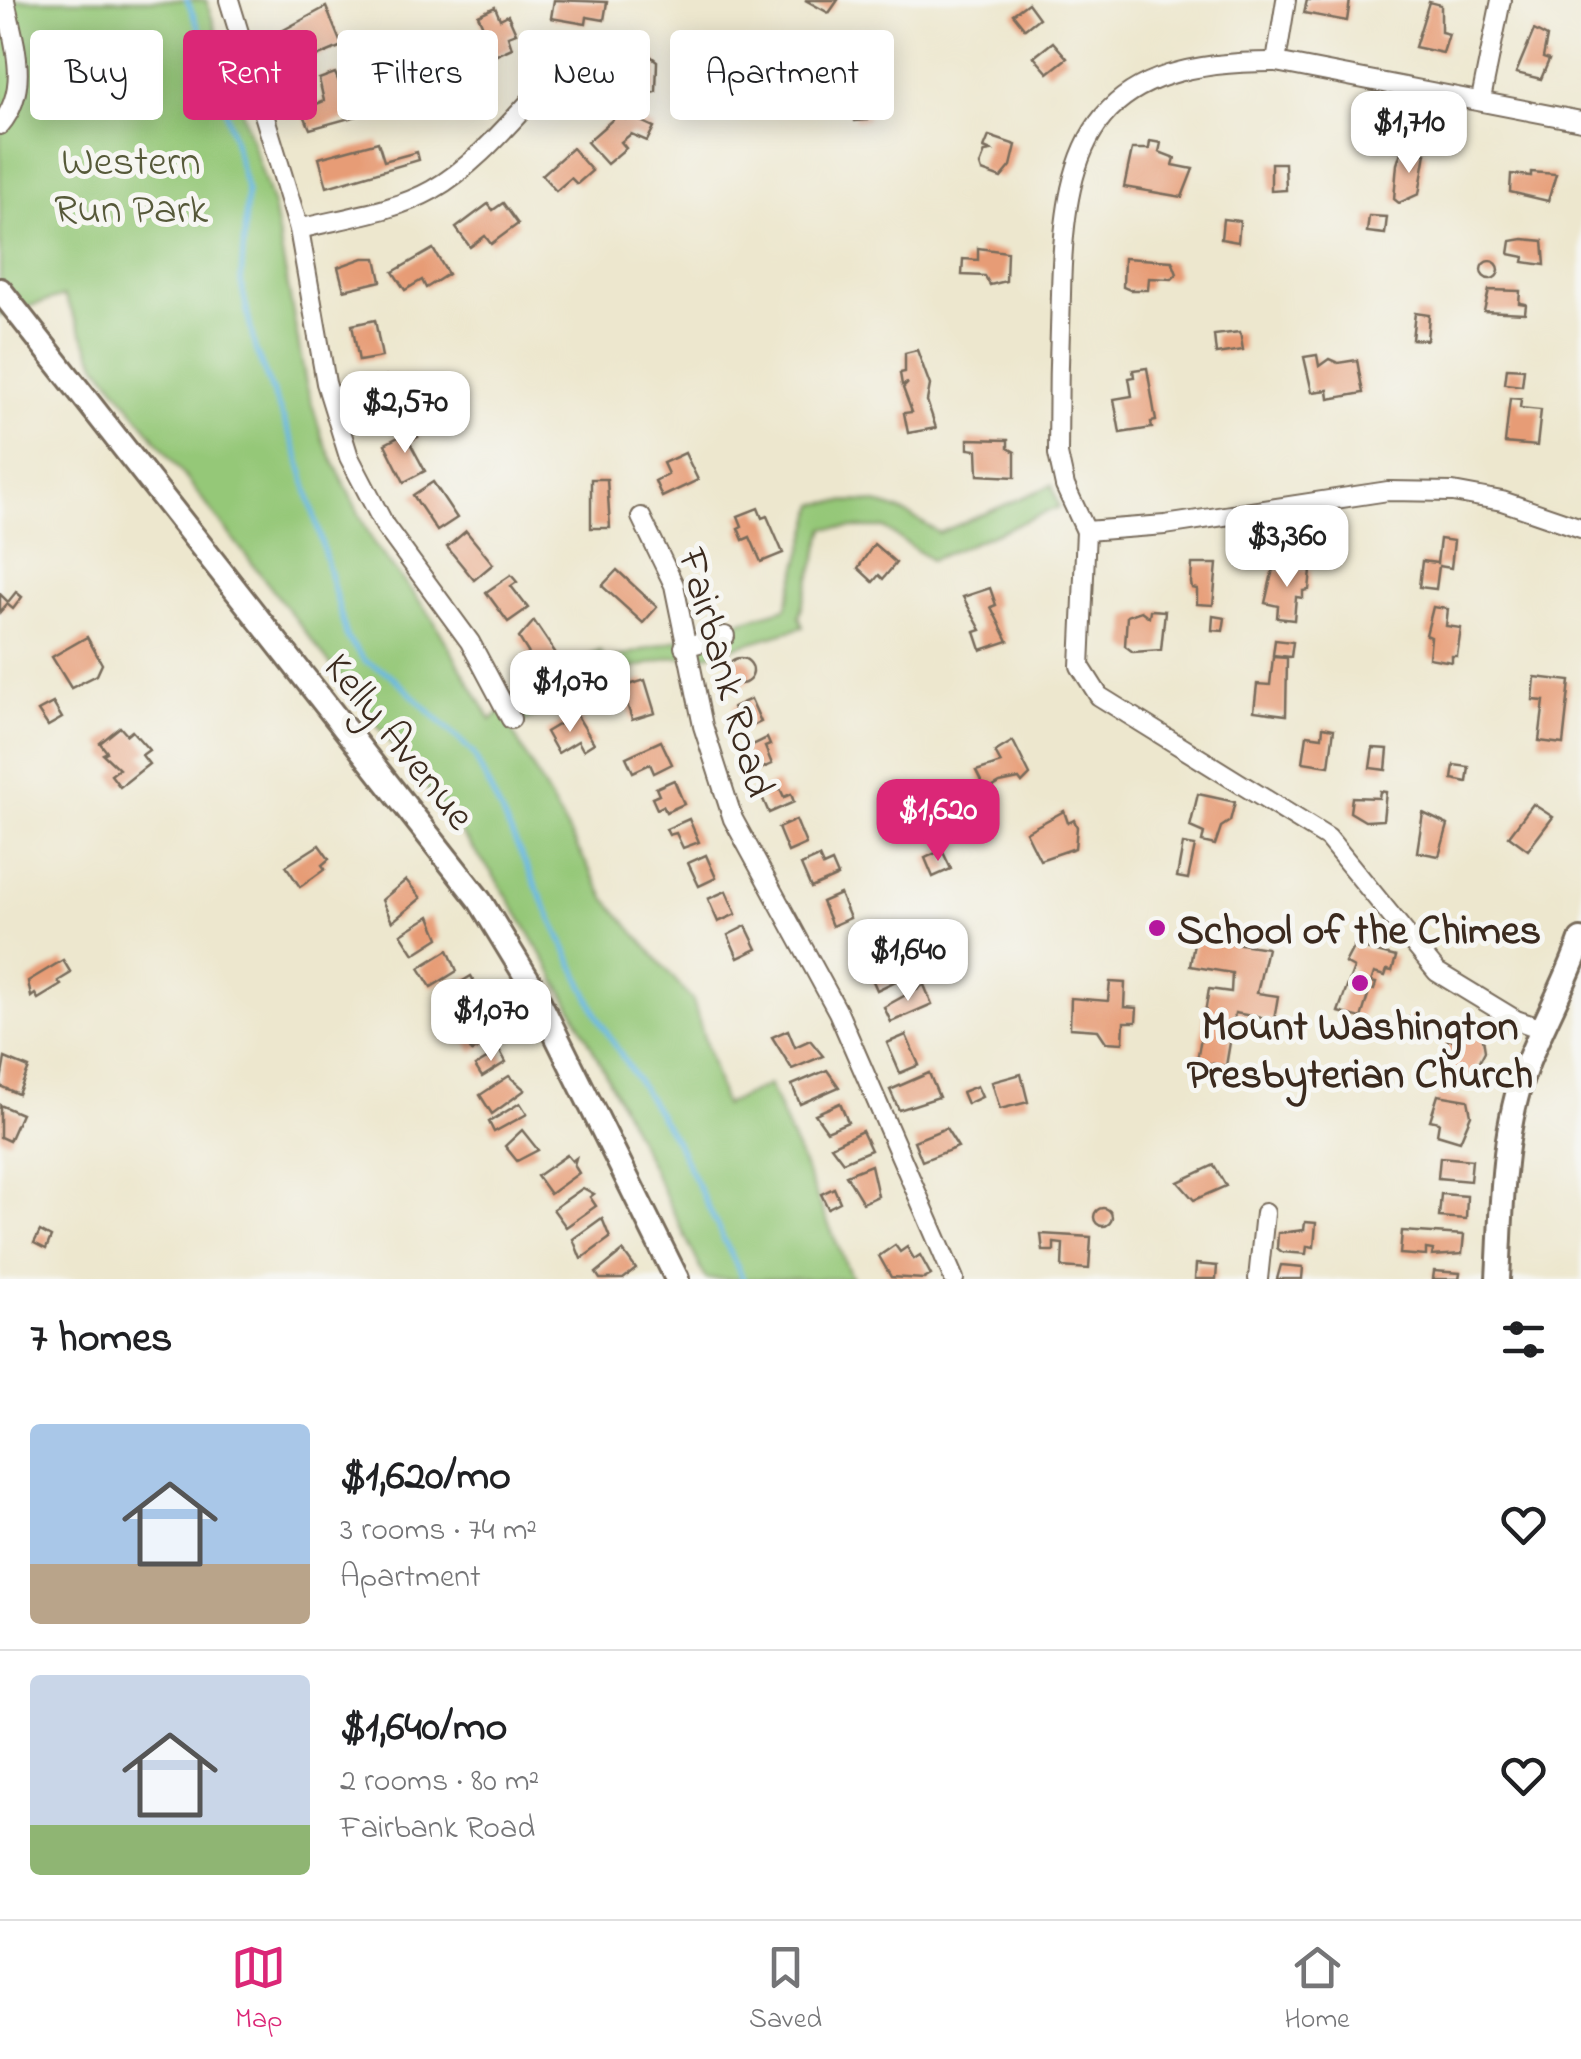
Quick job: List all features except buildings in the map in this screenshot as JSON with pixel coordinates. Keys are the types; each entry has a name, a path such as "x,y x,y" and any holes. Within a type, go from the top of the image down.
{"main road":[{"name":"Kelly Avenue","path":"0,290 480,901 530,983 677,1279"},
{"path":"1498,1279 1509,1140 1525,1069 1581,940"}],"street":[{"path":"0,125 17,92 20,74 5,0"},
{"path":"228,0 299,228 326,383 349,457 385,526 479,657 510,719"},
{"path":"1276,62 1286,0"},
{"path":"1481,99 1501,0"},
{"path":"1542,1029 1516,1020 1436,972 1328,838 1099,696 1080,666 1086,531 1064,486 1058,454 1062,219 1080,151 1112,106 1146,84 1210,65 1276,62 1581,121"},
{"path":"299,228 412,200 435,189 477,155 518,113"},
{"path":"1086,531 1164,525 1388,491 1453,492 1502,500 1581,528"},
{"name":"Fairbank Road","path":"642,517 674,585 683,614 684,646 714,771 733,819 838,1012 954,1279"},
{"path":"684,646 725,636"},
{"path":"1258,1279 1264,1213"}],"green space":[{"name":"Western Run Park","path":"0,0 206,0 216,30 183,30 183,120 245,120 273,206 306,384 323,440 374,544 431,616 491,720 522,691 600,651 605,661 786,608 816,504 881,504 908,514 939,533 1052,485 1059,507 931,560 884,528 825,528 799,616 803,627 707,655 669,658 615,674 511,729 606,899 693,1001 724,1105 769,1085 852,1279 706,1279 579,1022 492,873 96,362 64,296 0,315"}],"waterway":[{"path":"187,0 215,68 247,192 241,282 255,349 298,455 347,638 365,661 390,674 473,753 601,1023 678,1145 743,1279"}],"place":[{"name":"School of the Chimes","path":"1157,928"},
{"name":"Mount Washington Presbyterian Church","path":"1360,983"}]}
